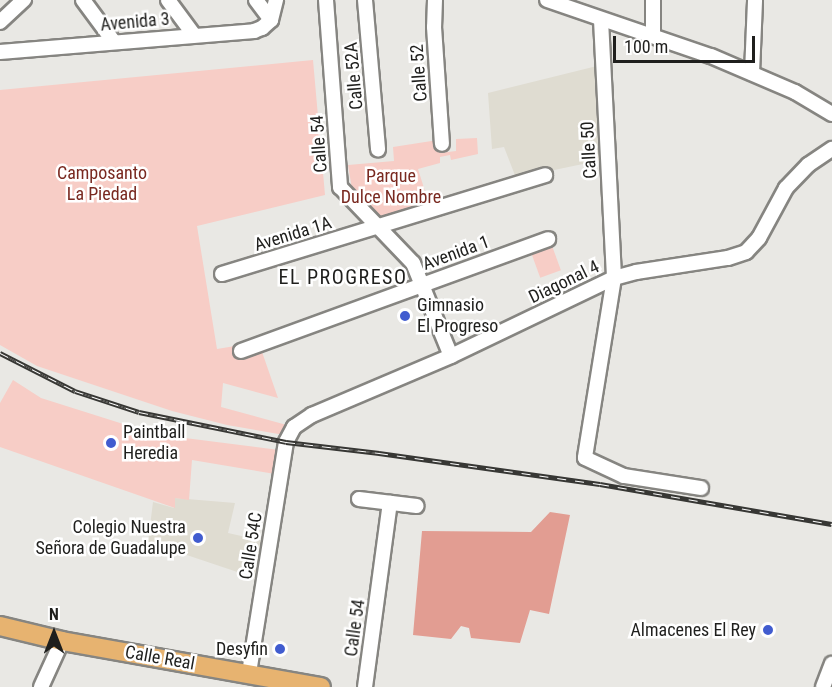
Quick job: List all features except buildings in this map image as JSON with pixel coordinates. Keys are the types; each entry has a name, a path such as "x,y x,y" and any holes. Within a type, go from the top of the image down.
{"main road":[{"name":"Calle Real","path":"0,626 62,641 321,687"}],"street":[{"path":"0,11 11,0"},
{"path":"0,22 24,0"},
{"path":"83,0 114,42"},
{"path":"168,0 194,35"},
{"path":"256,0 271,21"},
{"path":"271,21 276,0"},
{"name":"Calle 54","path":"326,0 340,187 413,263 451,356"},
{"name":"Calle 52A","path":"365,0 378,149"},
{"name":"Calle 52","path":"435,0 434,27 442,144"},
{"path":"547,0 572,5 601,20 653,36 752,73 795,92 832,114"},
{"path":"653,0 653,36"},
{"path":"752,73 755,0"},
{"name":"Calle 50","path":"601,20 614,279 585,458 624,476 701,488"},
{"name":"Avenida 3","path":"0,52 254,31 271,21"},
{"name":"Diagonal 4","path":"294,427 312,415 451,356 614,279 636,272 728,258 746,252 759,238 786,188 826,152 832,138"},
{"name":"Avenida 1A","path":"222,274 546,175"},
{"name":"Avenida 1","path":"241,351 548,239"},
{"name":"Calle 54C","path":"249,673 286,442 294,427"},
{"path":"359,499 417,506"},
{"name":"Calle 54","path":"365,687 390,503"},
{"path":"41,687 62,641"},
{"path":"823,687 832,664"}],"shaded area":[{"path":"597,66 602,160 516,178 504,147 492,149 488,93"},
{"name":"Colegio Nuestra Señora de Guadalupe","path":"175,498 235,503 228,533 268,542 261,580 148,542 153,502 174,508"},
{"path":"550,512 570,515 549,614 530,610 520,643 471,638 469,628 461,626 451,639 413,635 422,531 531,532"}],"green space":[{"name":"Camposanto La Piedad","path":"313,60 325,195 197,226 217,349 235,346 237,356 261,349 278,398 223,383 221,407 294,427 290,436 227,425 172,411 37,366 0,345 0,90"},
{"name":"Parque Dulce Nombre","path":"477,138 478,154 451,160 450,155 440,157 440,163 418,169 429,204 379,220 352,189 348,165 394,161 393,147 438,140 440,153 456,151 456,139"},
{"path":"551,243 561,270 540,278 530,251"},
{"name":"Paintball Heredia","path":"13,380 41,398 139,429 185,438 279,450 275,474 192,460 189,500 175,498 175,508 0,447 0,403"}],"railway":[{"path":"0,353 75,391 139,412 286,442 600,484 832,524"}],"place":[{"name":"Gimnasio El Progreso","path":"405,316"},
{"name":"Paintball Heredia","path":"111,443"},
{"name":"Colegio Nuestra Señora de Guadalupe","path":"198,538"},
{"name":"Almacenes El Rey","path":"768,630"},
{"name":"Desyfin","path":"280,649"}],"district":[{"name":"EL PROGRESO","path":"343,277"}]}
